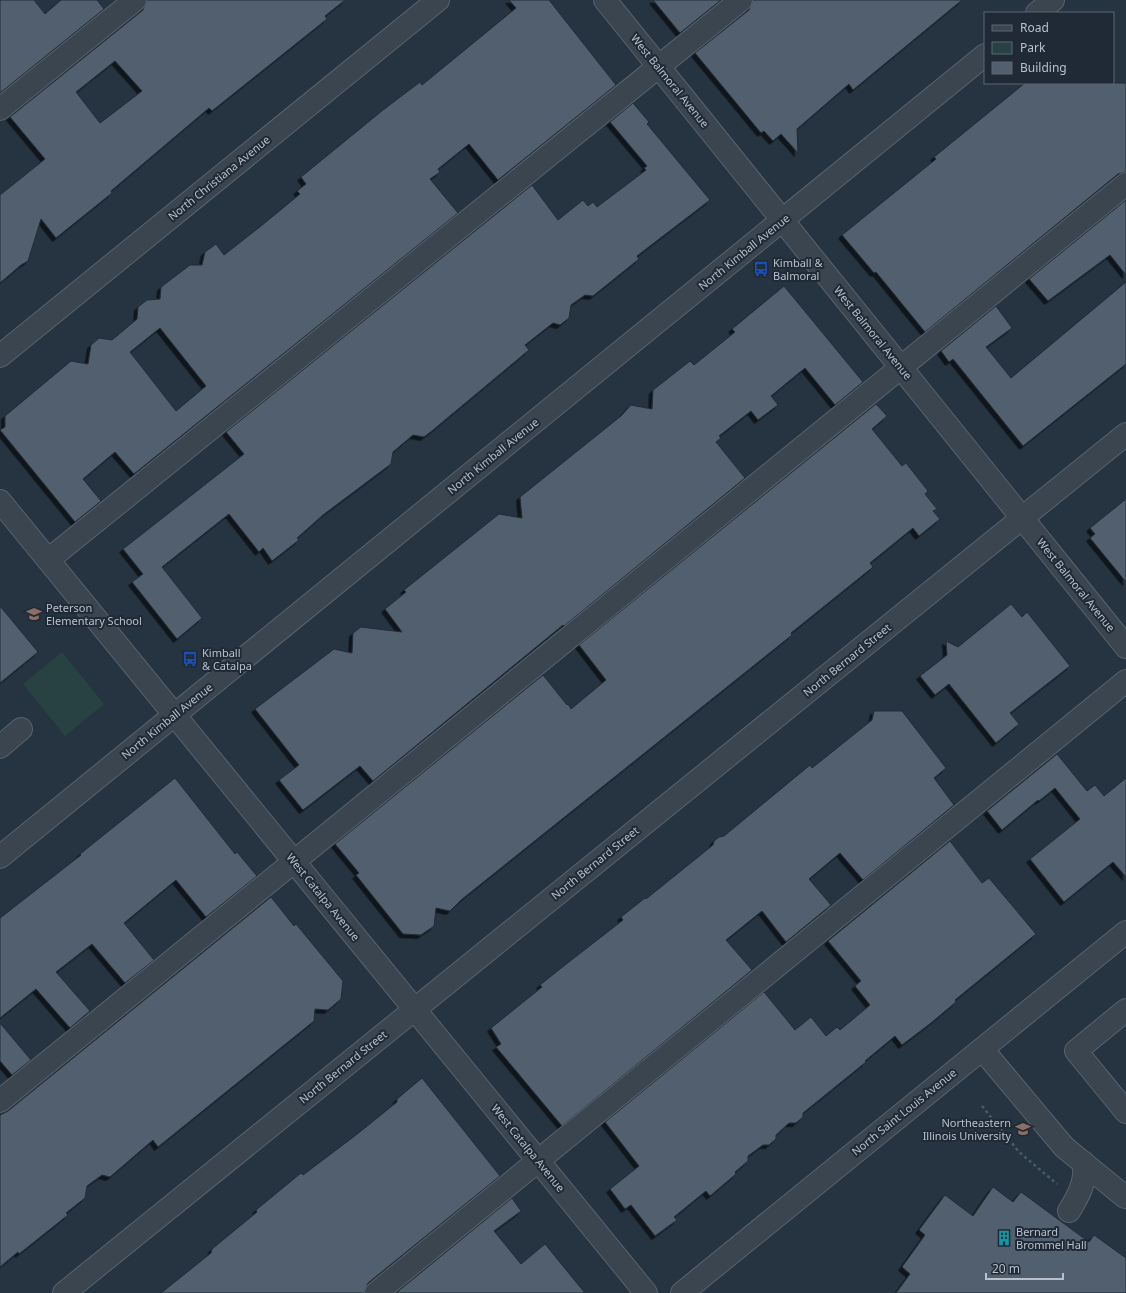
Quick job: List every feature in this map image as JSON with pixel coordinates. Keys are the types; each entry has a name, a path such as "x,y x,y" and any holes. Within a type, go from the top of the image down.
{"street":[{"path":"0,109 135,0"},
{"name":"North Christiana Avenue","path":"0,356 438,0"},
{"name":"West Balmoral Avenue","path":"605,0 1126,647"},
{"path":"48,560 741,0"},
{"path":"1038,12 1053,0"},
{"name":"North Kimball Avenue","path":"0,857 984,56"},
{"path":"0,1101 1126,184"},
{"name":"North Bernard Street","path":"64,1293 1126,434"},
{"name":"West Catalpa Avenue","path":"0,501 646,1293"},
{"path":"376,1293 1126,681"},
{"path":"0,747 21,729"},
{"name":"North Saint Louis Avenue","path":"682,1293 1126,932"},
{"path":"1126,1010 1076,1051 1126,1112"},
{"path":"982,1049 1064,1147 1125,1197"},
{"path":"1074,1202 1085,1167 1083,1162"}],"path":[{"path":"982,1106 1019,1152 1056,1184 1074,1202"}],"green space":[{"path":"62,652 104,704 65,736 23,684"}],"building":[{"path":"0,0 34,0 45,14 61,0 97,0 104,9 0,93"},
{"path":"147,0 345,0 325,16 327,19 212,111 209,108 111,191 112,193 56,238 41,219 28,261 0,283 0,195 45,159 10,117 143,10","holes":["115,61 142,91 100,123 76,92"]},
{"path":"509,0 549,0 616,85 498,180 469,144 438,169 440,172 430,179 458,213 134,474 115,452 83,479 101,501 75,522 0,430 5,427 5,416 71,361 88,364 91,345 99,338 112,340 137,319 138,307 147,300 160,299 161,287 190,265 202,265 205,252 216,244 224,255 261,226 300,194 297,191 306,184 301,177 383,110 420,82 422,85 516,8","holes":["160,328 206,386 176,411 130,352"]},
{"path":"653,0 721,0 680,33"},
{"path":"753,0 962,0 853,90 849,84 797,129 798,153 781,134 773,141 764,131 761,133 695,53 749,10"},
{"path":"1126,83 1126,172 1118,174 925,332 876,272 874,273 842,235 936,159 934,157 1024,84"},
{"path":"633,103 649,122 647,124 710,200 637,256 639,259 593,296 585,295 571,305 569,318 560,325 553,323 525,345 529,350 433,430 424,437 413,435 393,452 391,464 323,515 297,538 299,540 272,561 263,548 259,552 229,514 162,567 202,618 177,639 132,582 143,574 123,549 244,454 226,432 532,185 558,220 583,200 588,206 593,202 597,207 646,170 644,168 647,166 610,122"},
{"path":"1126,200 1126,275 1110,255 1048,301 1029,279"},
{"path":"1126,282 1126,364 1023,446 953,359 949,362 941,351 996,306 1012,328 986,347 1011,378"},
{"path":"784,286 863,382 835,405 805,368 771,396 778,405 758,420 751,411 719,436 721,438 716,442 745,478 373,781 360,766 303,810 279,780 299,765 255,709 334,649 352,653 353,633 361,627 402,632 385,609 406,592 404,590 499,514 522,518 520,497 621,416 631,405 652,409 653,390 690,361 694,365 735,332 732,329"},
{"path":"876,404 887,416 872,429 902,466 906,463 928,491 925,494 937,509 933,511 940,519 919,536 913,528 870,563 873,567 791,633 792,635 461,900 450,911 436,908 434,926 421,935 403,934 356,875 359,873 335,844 543,675 571,709 606,680 579,645"},
{"path":"1126,499 1126,582 1090,538 1095,534 1090,528"},
{"path":"1011,604 1022,617 1027,612 1070,666 1010,713 1019,724 996,743 949,684 935,695 920,676 947,655 946,641 958,647"},
{"path":"0,606 38,652 0,683"},
{"path":"874,711 902,711 946,768 934,778 954,805 863,880 840,853 809,879 831,905 786,942 762,911 726,940 752,970 562,1126 496,1047 501,1044 491,1028 542,987 540,985 623,920 621,917 645,898 646,899 713,845 714,841 719,837 724,836 810,765 812,768 872,720"},
{"path":"1057,754 1087,791 1095,785 1104,796 1126,778 1126,877 1113,862 1064,902 1030,859 1080,819 1055,788 1002,830 987,811"},
{"path":"175,778 235,854 237,852 257,876 206,917 176,880 124,923 154,960 125,983 92,944 56,972 90,1011 70,1028 36,989 0,1018 0,918 81,855 80,854"},
{"path":"950,841 982,883 989,878 1036,934 955,1000 956,1002 931,1023 902,1045 895,1036 865,1061 866,1062 803,1113 803,1117 796,1123 789,1123 776,1135 776,1139 769,1145 763,1145 748,1156 748,1161 735,1172 736,1174 710,1196 706,1191 674,1217 677,1220 655,1236 631,1205 625,1209 610,1189 639,1166 605,1122 764,992 795,1030 811,1017 826,1036 837,1027 840,1030 870,1005 855,986 861,981 828,941"},
{"path":"271,897 294,926 296,924 343,981 341,999 328,1010 315,1009 314,1021 158,1147 153,1140 110,1177 102,1175 87,1186 85,1198 66,1213 68,1215 19,1254 18,1252 0,1267 0,1115 8,1111"},
{"path":"0,1023 31,1060 12,1075 0,1061"},
{"path":"422,1078 500,1176 368,1283 364,1293 161,1293 211,1253 212,1249 257,1212 256,1210 301,1173 303,1175 356,1135 397,1102 397,1099"},
{"name":"Bernard Brommel Hall","path":"993,1187 1013,1202 1021,1192 1089,1242 1094,1235 1126,1258 1126,1293 896,1293 910,1274 902,1267 925,1235 919,1230 945,1195 973,1216"},
{"path":"512,1198 521,1211 494,1231 521,1264 545,1244 585,1293 396,1293"}],"place":[{"name":"Kimball & Balmoral","path":"761,269"},
{"name":"Peterson Elementary School","path":"34,614"},
{"name":"Kimball & Catalpa","path":"190,659"},
{"name":"Northeastern Illinois University","path":"1023,1129"},
{"name":"Bernard Brommel Hall","path":"1004,1238"}]}
